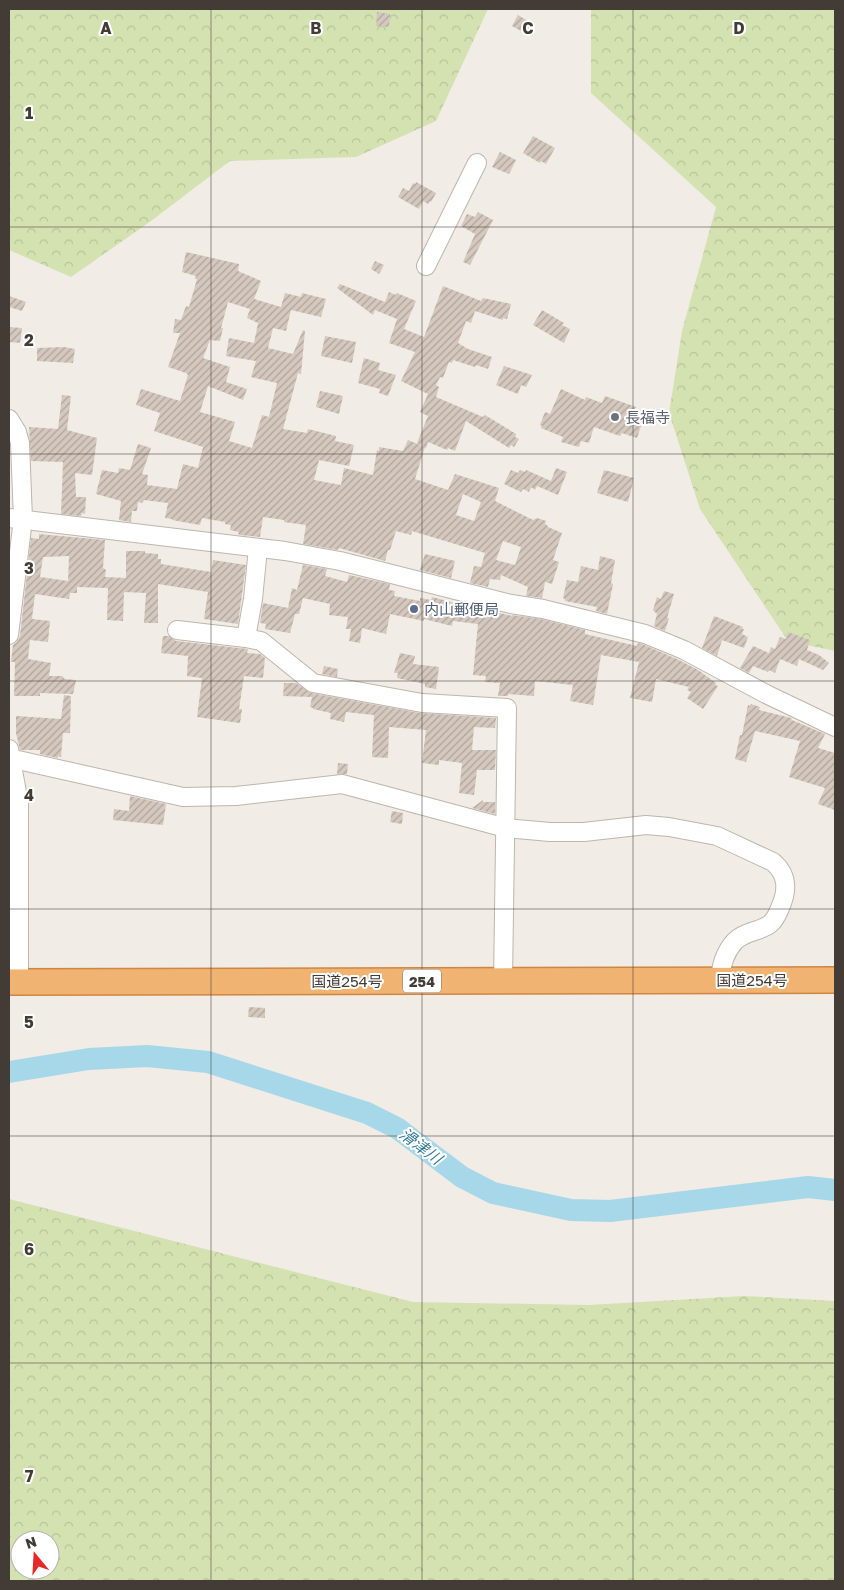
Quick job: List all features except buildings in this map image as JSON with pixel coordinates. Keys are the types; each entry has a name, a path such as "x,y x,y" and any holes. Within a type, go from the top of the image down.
{"highway":[{"name":"国道254号","path":"14,982 835,980"}],"street":[{"path":"426,266 476,163"},
{"path":"9,420 17,432 20,443 9,635"},
{"path":"16,519 180,537 285,551 340,561 510,604 543,609 645,634 701,658 766,694 835,727"},
{"path":"246,638 253,599 258,548"},
{"path":"177,630 261,641 313,683 422,703 507,708 503,981"},
{"path":"9,748 9,757 19,803 14,982"},
{"path":"9,757 183,796 236,796 342,784 506,828 550,832 584,832 646,825 669,827 717,836 772,862 780,868 786,888 778,914 769,925 741,936 734,942 723,960 719,980"}],"green space":[{"path":"9,9 488,9 436,121 356,157 230,161 151,221 71,277 9,250"},
{"path":"591,9 835,9 835,651 788,641 700,509 669,413 682,331 716,207 591,93"},
{"path":"9,1199 413,1302 589,1305 744,1296 835,1301 835,1581 9,1581"}],"waterway":[{"name":"滑津川","path":"9,1072 89,1059 147,1056 208,1062 367,1113 397,1128 462,1177 493,1193 571,1210 610,1211 808,1187 835,1190"}],"place":[{"name":"長福寺","path":"615,417"},
{"name":"内山郵便局","path":"414,609"}]}
